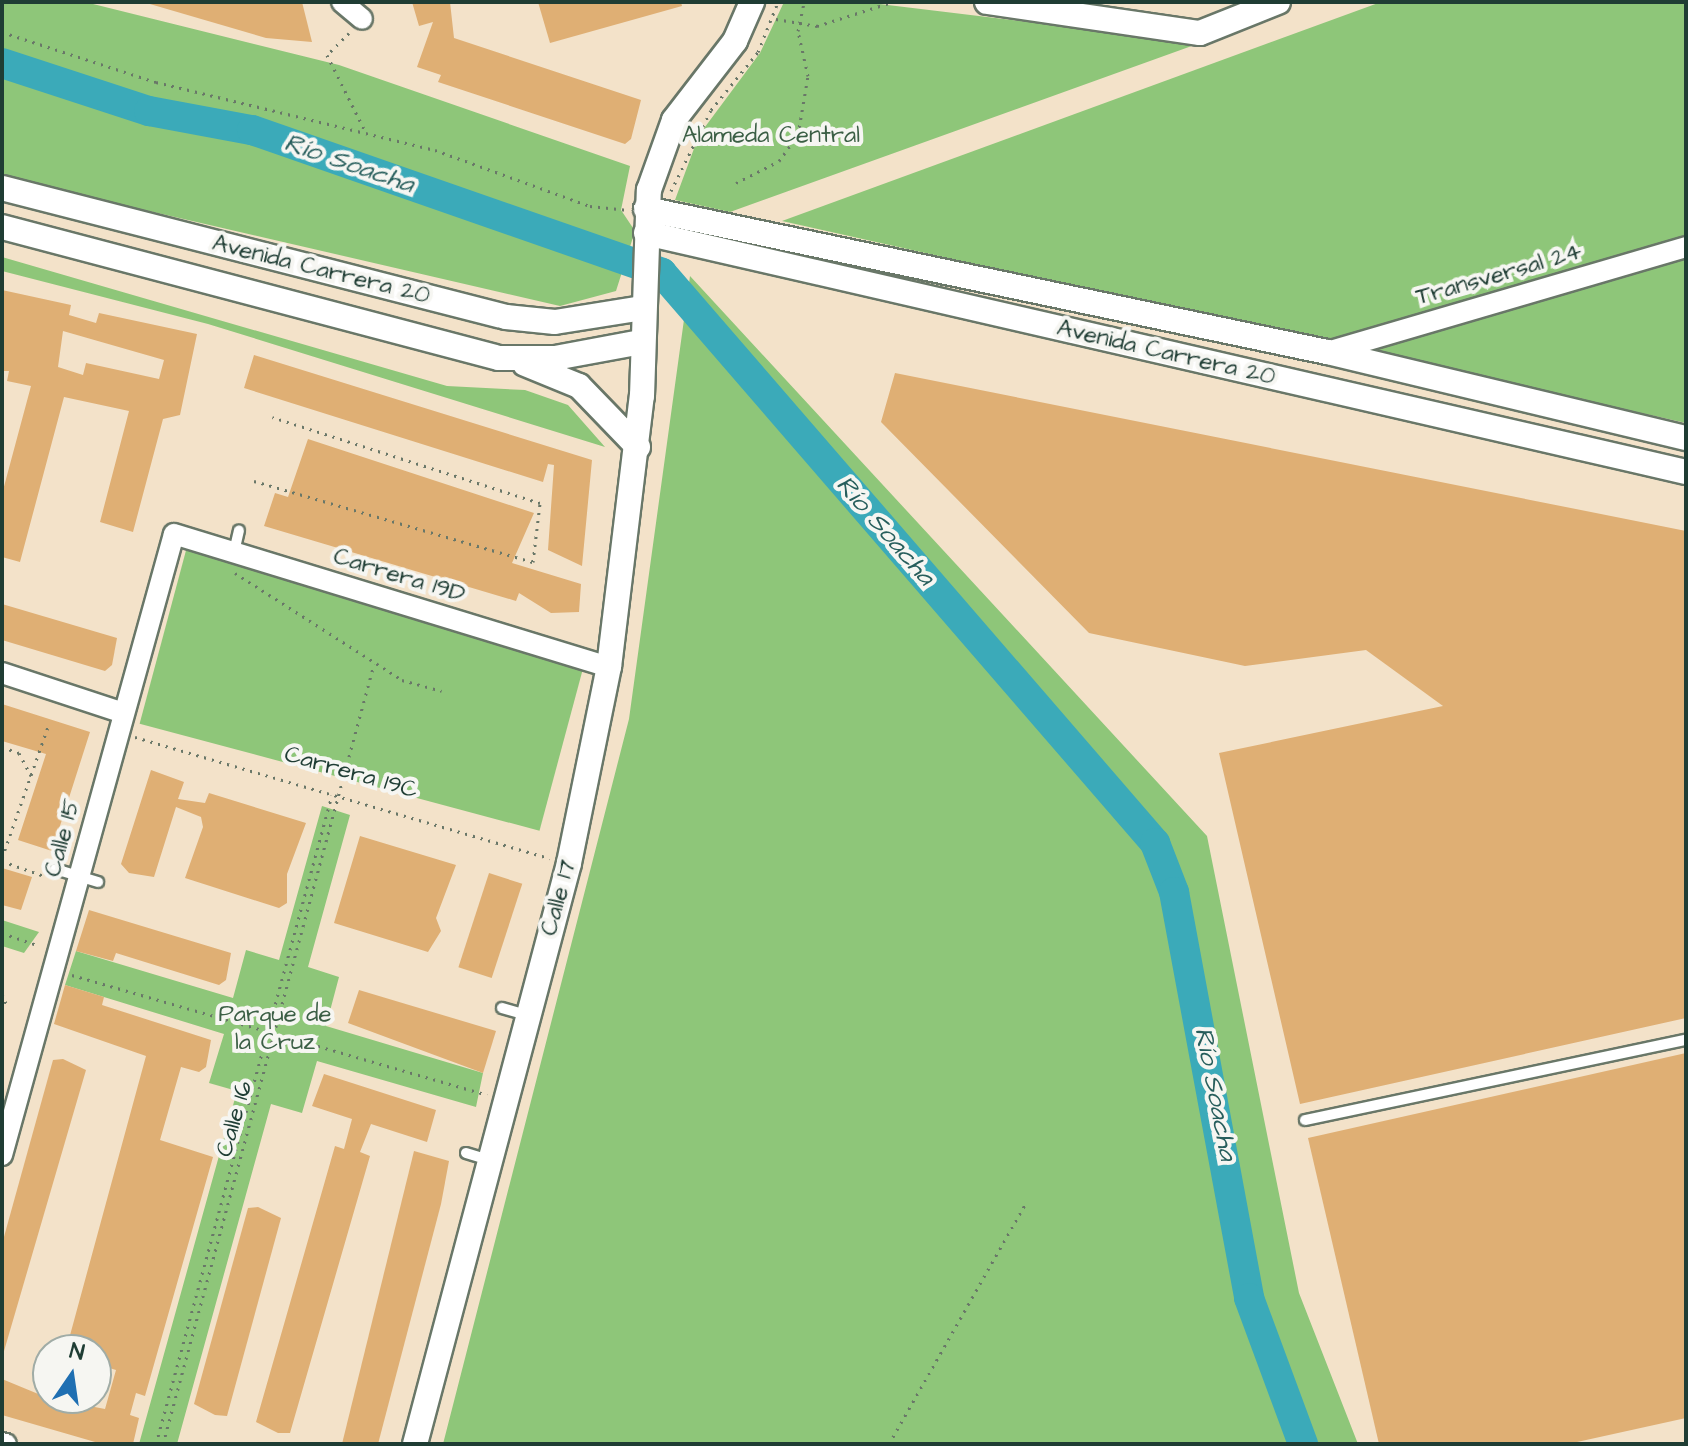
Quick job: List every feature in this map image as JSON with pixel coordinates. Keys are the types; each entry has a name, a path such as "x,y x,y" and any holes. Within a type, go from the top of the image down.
{"street":[{"path":"342,2 362,19"},
{"path":"646,220 674,120 735,41 752,2"},
{"path":"987,2 1200,33 1278,2"},
{"name":"Avenida Carrera 20","path":"2,188 506,317 555,322 642,308"},
{"name":"Calle 17","path":"415,1444 478,1156 503,1101 569,863 609,667 638,447 646,220"},
{"name":"Avenida Carrera 20","path":"646,220 1327,352 1686,438"},
{"name":"Avenida Carrera 20","path":"646,220 1686,472"},
{"name":"Avenida Carrera 20","path":"2,227 499,358 555,358 641,342"},
{"name":"Transversal 24","path":"1327,352 1686,247"},
{"path":"499,358 579,386 638,447"},
{"name":"Carrera 19D","path":"174,534 231,561 609,667"},
{"name":"Calle 15","path":"2,1155 56,959 89,878 138,634 174,534"},
{"path":"2,673 121,722"}],"lane":[{"path":"231,561 239,531"},
{"path":"55,869 89,878"},
{"path":"502,1008 526,1015"},
{"path":"1305,1120 1686,1040"}],"path":[{"path":"2,32 156,82 365,131 590,206 646,220 674,190 696,134 758,52 778,2"},
{"path":"736,183 779,161 798,135 808,76 799,25 804,2"},
{"path":"776,19 799,25 840,23 892,2"},
{"path":"362,19 327,55 365,131"},
{"path":"254,481 533,562 540,503 272,417"},
{"path":"231,561 374,664 442,691"},
{"name":"Calle 16","path":"163,1444 277,1036 374,664"},
{"name":"Carrera 19C","path":"121,722 332,795 569,863"},
{"path":"49,724 2,860 46,876 55,869"},
{"path":"2,747 19,753 32,780"},
{"path":"156,1444 332,795"},
{"path":"2,933 34,942 69,974 503,1101"},
{"path":"2,994 8,1008"},
{"path":"889,1444 1025,1205"}],"green space":[{"path":"2,2 85,2 339,65 630,166 621,210 635,231 616,291 560,306 2,177"},
{"name":"Alameda Central","path":"784,2 863,2 1200,43 730,212 675,200 699,135 760,53"},
{"path":"1381,2 1686,2 1686,423 782,221"},
{"path":"2,257 447,386 525,390 568,405 605,447 208,324 2,271"},
{"path":"690,276 1207,836 1299,1293 1358,1444 443,1444 629,719"},
{"path":"188,543 588,650 539,831 140,724"},
{"name":"Parque de la Cruz","path":"322,806 350,815 308,967 339,977 326,1026 483,1073 476,1107 317,1061 302,1113 271,1104 177,1444 139,1444 237,1091 209,1083 224,1034 65,985 76,951 233,998 246,950 279,960"},
{"path":"2,920 39,932 24,953 2,946"}],"building":[{"path":"143,2 302,2 312,42 266,38"},
{"path":"412,2 450,2 454,38 641,100 631,139 625,144 438,82 441,75 417,67 433,22 419,26"},
{"path":"538,2 681,2 682,6 550,43"},
{"path":"2,290 71,305 69,315 96,323 99,313 197,334 180,415 163,419 133,532 100,522 129,411 64,397 20,562 2,557 2,494 31,386 7,381 9,371 2,371","holes":["63,331 164,360 159,379 86,363 83,375 58,367"]},
{"path":"254,355 592,460 582,566 548,550 554,465 548,464 543,482 244,388"},
{"path":"895,373 1686,531 1686,1018 1300,1104 1219,753 1443,706 1366,650 1245,666 1089,633 881,422"},
{"path":"308,439 534,513 512,563 581,584 579,612 551,613 519,593 516,601 264,526 275,493 288,497"},
{"path":"2,604 117,638 112,665 105,671 2,640"},
{"path":"2,704 90,732 52,851 18,840 46,754 2,741"},
{"path":"151,770 184,782 178,799 205,803 209,793 306,823 287,874 287,903 279,908 185,878 203,827 201,817 176,807 154,877 129,873 121,864"},
{"path":"360,836 456,865 436,918 441,931 428,952 334,923"},
{"path":"2,868 32,877 21,910 2,905"},
{"path":"489,873 522,884 492,978 458,967"},
{"path":"89,910 231,953 226,980 219,985 116,953 113,961 76,951"},
{"path":"65,985 104,997 102,1005 211,1040 206,1067 199,1072 181,1067 160,1140 213,1157 145,1396 136,1393 130,1415 139,1418 133,1444 102,1444 2,1415 2,1379 32,1391 32,1414 112,1414 112,1384 116,1370 112,1369 112,1334 70,1334 146,1056 54,1024"},
{"path":"359,990 496,1031 483,1073 348,1023"},
{"path":"1686,1053 1686,1418 1568,1444 1379,1444 1308,1138"},
{"path":"63,1059 86,1070 2,1358 2,1244 53,1060"},
{"path":"324,1074 436,1110 427,1142 371,1124 360,1152 370,1156 290,1433 278,1433 256,1422 335,1146 344,1149 352,1119 312,1106"},
{"path":"414,1151 449,1161 441,1204 378,1444 342,1444"},
{"path":"258,1207 281,1218 227,1416 215,1415 194,1404 248,1208"}],"waterway":[{"name":"Río Soacha","path":"2,63 149,111 252,130 662,273 1155,843 1174,892 1249,1298 1303,1444"}]}
